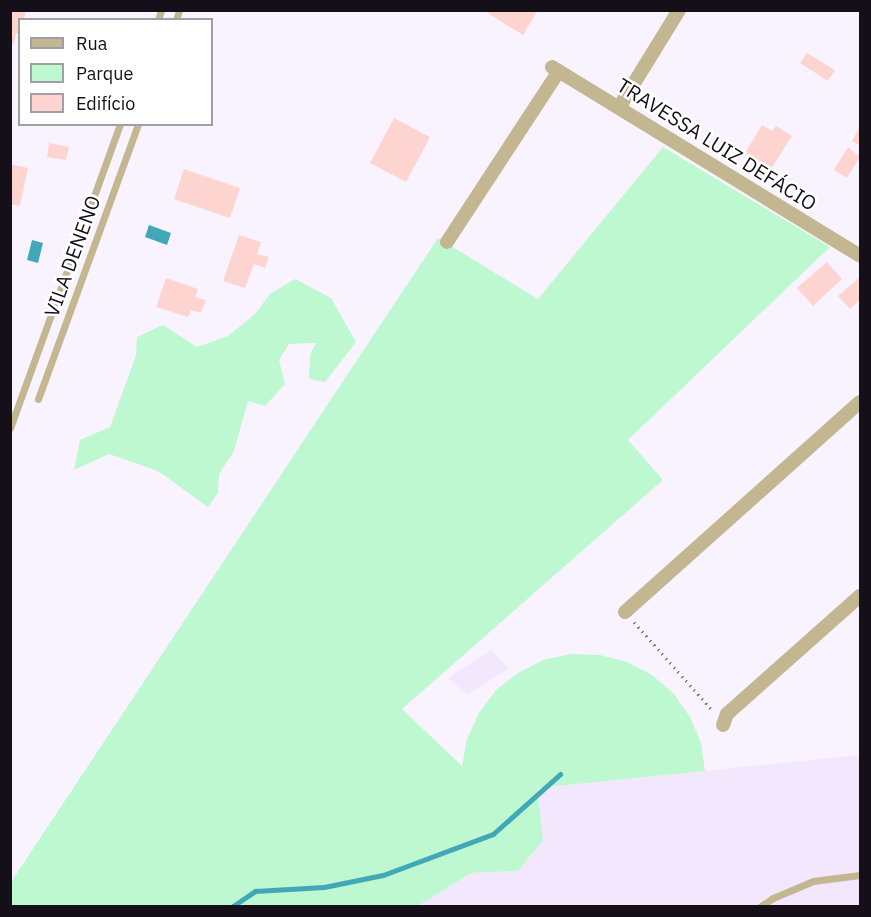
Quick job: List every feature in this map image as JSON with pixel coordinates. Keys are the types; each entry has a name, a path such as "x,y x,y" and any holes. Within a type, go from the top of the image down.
{"street":[{"path":"620,106 679,10"},
{"name":"TRAVESSA LUIZ DEFÁCIO","path":"447,242 556,69 620,106 861,256"},
{"path":"625,612 861,402"},
{"path":"725,719 861,596"}],"lane":[{"path":"10,428 119,126"},
{"name":"VILA DENENO","path":"38,399 137,126"},
{"path":"761,906 773,898 813,881 861,874"}],"path":[{"path":"625,612 713,710 725,719"}],"shaded area":[{"path":"491,650 509,668 467,695 448,678"},
{"path":"860,755 860,906 418,906 471,873 518,871 543,840 536,788"}],"green space":[{"path":"663,147 830,247 628,440 663,480 402,709 462,766 467,739 479,713 496,690 518,673 543,660 571,654 600,655 627,662 652,675 674,694 690,717 701,743 705,771 537,788 543,840 518,871 471,873 418,906 11,906 11,882 438,238 538,299"},
{"path":"295,279 331,298 356,342 325,382 309,379 310,355 316,343 289,344 279,360 285,384 265,406 248,401 234,451 219,474 218,493 208,507 158,471 109,454 74,470 80,440 110,427 136,355 137,337 163,325 197,347 228,336 255,314 270,294"}],"water":[{"path":"149,225 171,233 167,245 145,237"},
{"path":"32,240 43,243 38,263 27,260"}],"building":[{"path":"12,10 26,10 24,18 18,18 18,34 16,33 14,44 10,43"},
{"path":"483,10 538,10 523,35"},
{"path":"807,53 835,70 828,81 800,63"},
{"path":"394,118 430,137 406,182 370,163"},
{"path":"762,125 772,131 776,126 792,136 771,169 745,153"},
{"path":"860,126 860,146 852,141"},
{"path":"49,143 69,147 66,160 47,157"},
{"path":"848,147 860,157 847,178 834,170"},
{"path":"10,164 28,168 20,206 10,204"},
{"path":"184,169 240,188 230,218 174,199"},
{"path":"239,235 261,242 257,254 269,257 265,268 254,264 245,288 223,281"},
{"path":"827,262 842,279 813,306 797,288"},
{"path":"860,277 860,300 850,309 838,296"},
{"path":"166,278 198,289 195,297 206,300 201,313 191,310 188,317 156,307"}],"waterway":[{"path":"233,906 255,891 324,887 383,875 493,834 560,774"}]}
